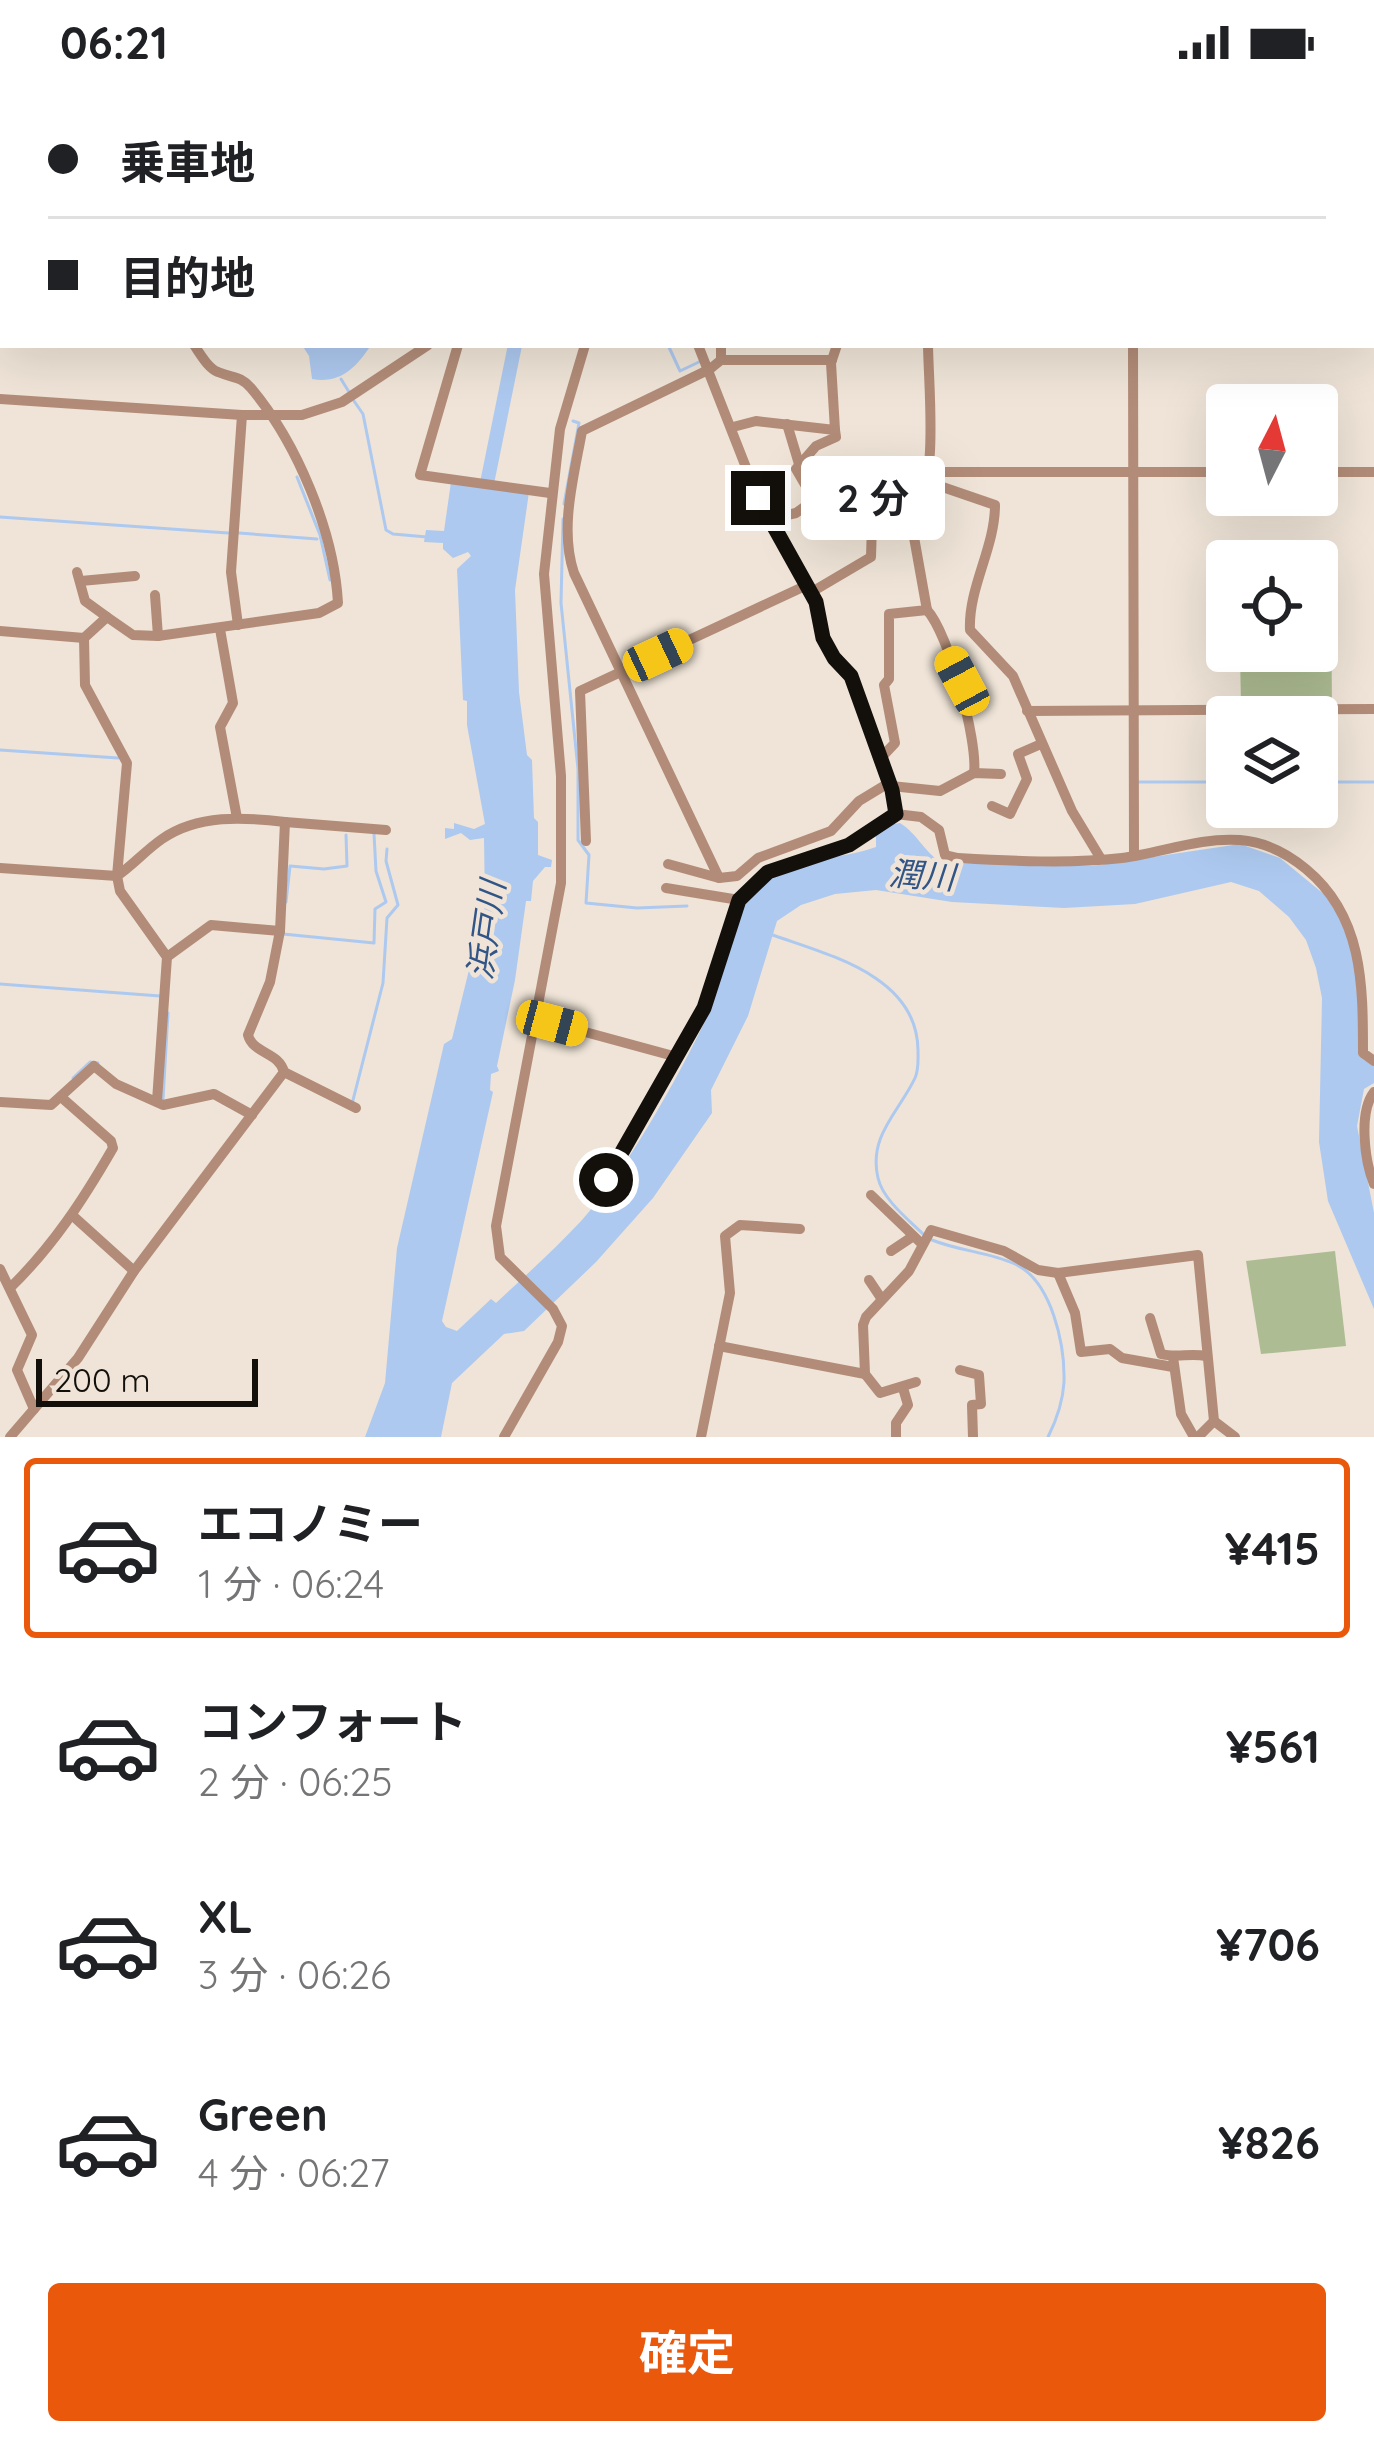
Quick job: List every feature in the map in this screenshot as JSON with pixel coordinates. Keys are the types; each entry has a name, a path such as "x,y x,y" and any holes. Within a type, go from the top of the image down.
{"street":[{"path":"135,576 79,577 85,601 133,635 220,629 319,613 338,603 323,529 271,417 248,383 215,371 196,348"},
{"path":"0,399 271,417 312,413 342,402 424,348"},
{"path":"457,348 420,475 550,493"},
{"path":"504,1437 558,1342 562,1326 553,1309 500,1256 496,1242 561,883 561,776 544,590 550,493 560,429 584,348"},
{"path":"700,348 744,466 816,602 823,638 851,676 896,812"},
{"path":"721,348 721,360"},
{"path":"769,519 796,513 814,500 796,469 817,446 836,437 835,348"},
{"path":"928,348 927,477 911,526 927,610 962,681 976,760 974,773"},
{"path":"1132,348 1134,856"},
{"path":"719,878 567,553 582,431 721,360 832,360"},
{"path":"238,625 231,572 242,415"},
{"path":"733,428 756,421 835,430"},
{"path":"787,424 799,464"},
{"path":"927,477 1206,472"},
{"path":"1338,472 1374,472"},
{"path":"995,475 991,536 969,613 970,631 1012,676 1058,781 1101,859"},
{"path":"927,477 995,505"},
{"path":"586,841 580,691 871,557 872,524 911,526"},
{"path":"155,595 158,636"},
{"path":"879,760 895,743 884,685 889,679 889,614 927,610"},
{"path":"106,617 84,638 85,685 128,763 117,876 120,891 167,958 157,1101"},
{"path":"220,629 233,703 220,727 237,818"},
{"path":"0,632 84,638"},
{"path":"1027,711 1374,709"},
{"path":"992,806 1010,814 1027,779 1018,754 1041,745"},
{"path":"668,864 719,878 737,876 758,858 831,831 852,807 890,786 940,791 974,773 1000,774"},
{"path":"606,1180 704,1008 739,900 768,872 849,845 896,812 921,817 939,830 946,855 958,858 1101,859 1220,839 1275,849 1297,861 1327,889 1348,923 1363,985 1363,1053 1374,1060"},
{"path":"0,868 117,876 180,829 237,818 386,830"},
{"path":"285,822 280,931 270,982 248,1035 252,1045 280,1060 284,1072 356,1108"},
{"path":"666,888 739,900"},
{"path":"167,958 211,925 280,931"},
{"path":"1357,950 1374,947"},
{"path":"552,1023 677,1057"},
{"path":"0,1102 51,1105 94,1066 116,1084 170,1106 214,1094 252,1115"},
{"path":"10,1437 78,1358 134,1271 284,1072"},
{"path":"1373,1186 1366,1105 1374,1091"},
{"path":"10,1288 42,1257 73,1216 113,1144 61,1096"},
{"path":"872,1195 922,1238 1004,1251 1038,1270 1058,1273 1198,1255 1214,1421 1234,1437"},
{"path":"73,1216 134,1271"},
{"path":"701,1437 730,1292 725,1236 740,1225 800,1229"},
{"path":"891,1251 922,1238"},
{"path":"916,1382 880,1393 865,1374 863,1325 881,1298 909,1271 922,1238"},
{"path":"0,1269 32,1335 17,1370 34,1409"},
{"path":"1058,1273 1075,1313 1081,1352 1110,1349 1123,1358 1173,1362 1185,1353 1206,1356"},
{"path":"869,1280 881,1298"},
{"path":"1150,1318 1159,1352 1173,1362 1180,1414 1196,1437 1214,1421"},
{"path":"719,1346 865,1374"},
{"path":"960,1370 979,1375 981,1404 972,1405 973,1437"},
{"path":"896,1437 896,1423 908,1405 903,1388"}],"green space":[{"path":"1240,672 1332,672 1332,696 1241,696"},
{"path":"1335,1251 1346,1346 1261,1354 1246,1261"}],"water":[{"path":"304,348 369,348 346,372 331,379 312,379"},
{"name":"潤川","path":"451,482 529,492 515,590 519,692 527,755 532,760 538,855 552,860 551,867 545,867 533,881 531,901 526,901 499,1071 491,1074 493,1092 442,1321 446,1327 457,1331 491,1299 496,1303 582,1220 616,1176 707,1017 733,928 750,896 789,868 876,847 876,827 900,823 943,863 1092,866 1240,844 1280,858 1325,895 1356,960 1360,1054 1374,1063 1374,1083 1364,1089 1357,1126 1374,1213 1374,1309 1328,1201 1319,1142 1322,998 1316,968 1306,940 1289,917 1259,891 1231,882 1135,904 1064,908 952,902 876,890 835,894 801,905 777,921 748,1016 711,1090 712,1113 653,1198 596,1262 524,1331 504,1334 452,1383 441,1437 365,1437 385,1383 397,1248 444,1044 452,1039 485,905 484,838 470,840 461,833 445,839 445,828 454,829 454,823 474,829 485,824 467,701 463,700 457,569 471,556 468,552 453,558 443,543 424,542 426,530 444,531"}],"waterway":[{"name":"浜戸川","path":"485,493 514,348"},
{"path":"669,348 680,371 701,361"},
{"path":"341,379 349,392"},
{"path":"354,401 363,414 386,530 427,537"},
{"path":"564,504 579,423 573,421"},
{"path":"297,477 320,535 330,580"},
{"path":"0,517 228,533"},
{"path":"563,519 561,603 578,769 578,840 589,855 586,903 687,906"},
{"path":"239,533 317,539"},
{"path":"0,750 118,758"},
{"path":"1136,782 1206,782"},
{"path":"1338,782 1374,782"},
{"path":"283,934 374,943 375,909 386,902 376,871 374,834"},
{"path":"286,902 290,866 347,866 346,835"},
{"path":"352,1104 383,983 387,918 398,905 387,849"},
{"path":"770,934 865,972 903,1003 914,1024 916,1075 881,1137 876,1163 885,1194 924,1235"},
{"path":"0,984 160,996"},
{"path":"163,1099 168,1013"},
{"path":"73,1078 90,1062 98,1063"},
{"path":"932,1240 1015,1264 1028,1272 1047,1299 1064,1367 1061,1403 1048,1437"}],"route":[{"path":"606,1180 692,1034 739,900 768,872 849,845 896,814 891,786 851,676 823,638 816,602 758,498"}]}
